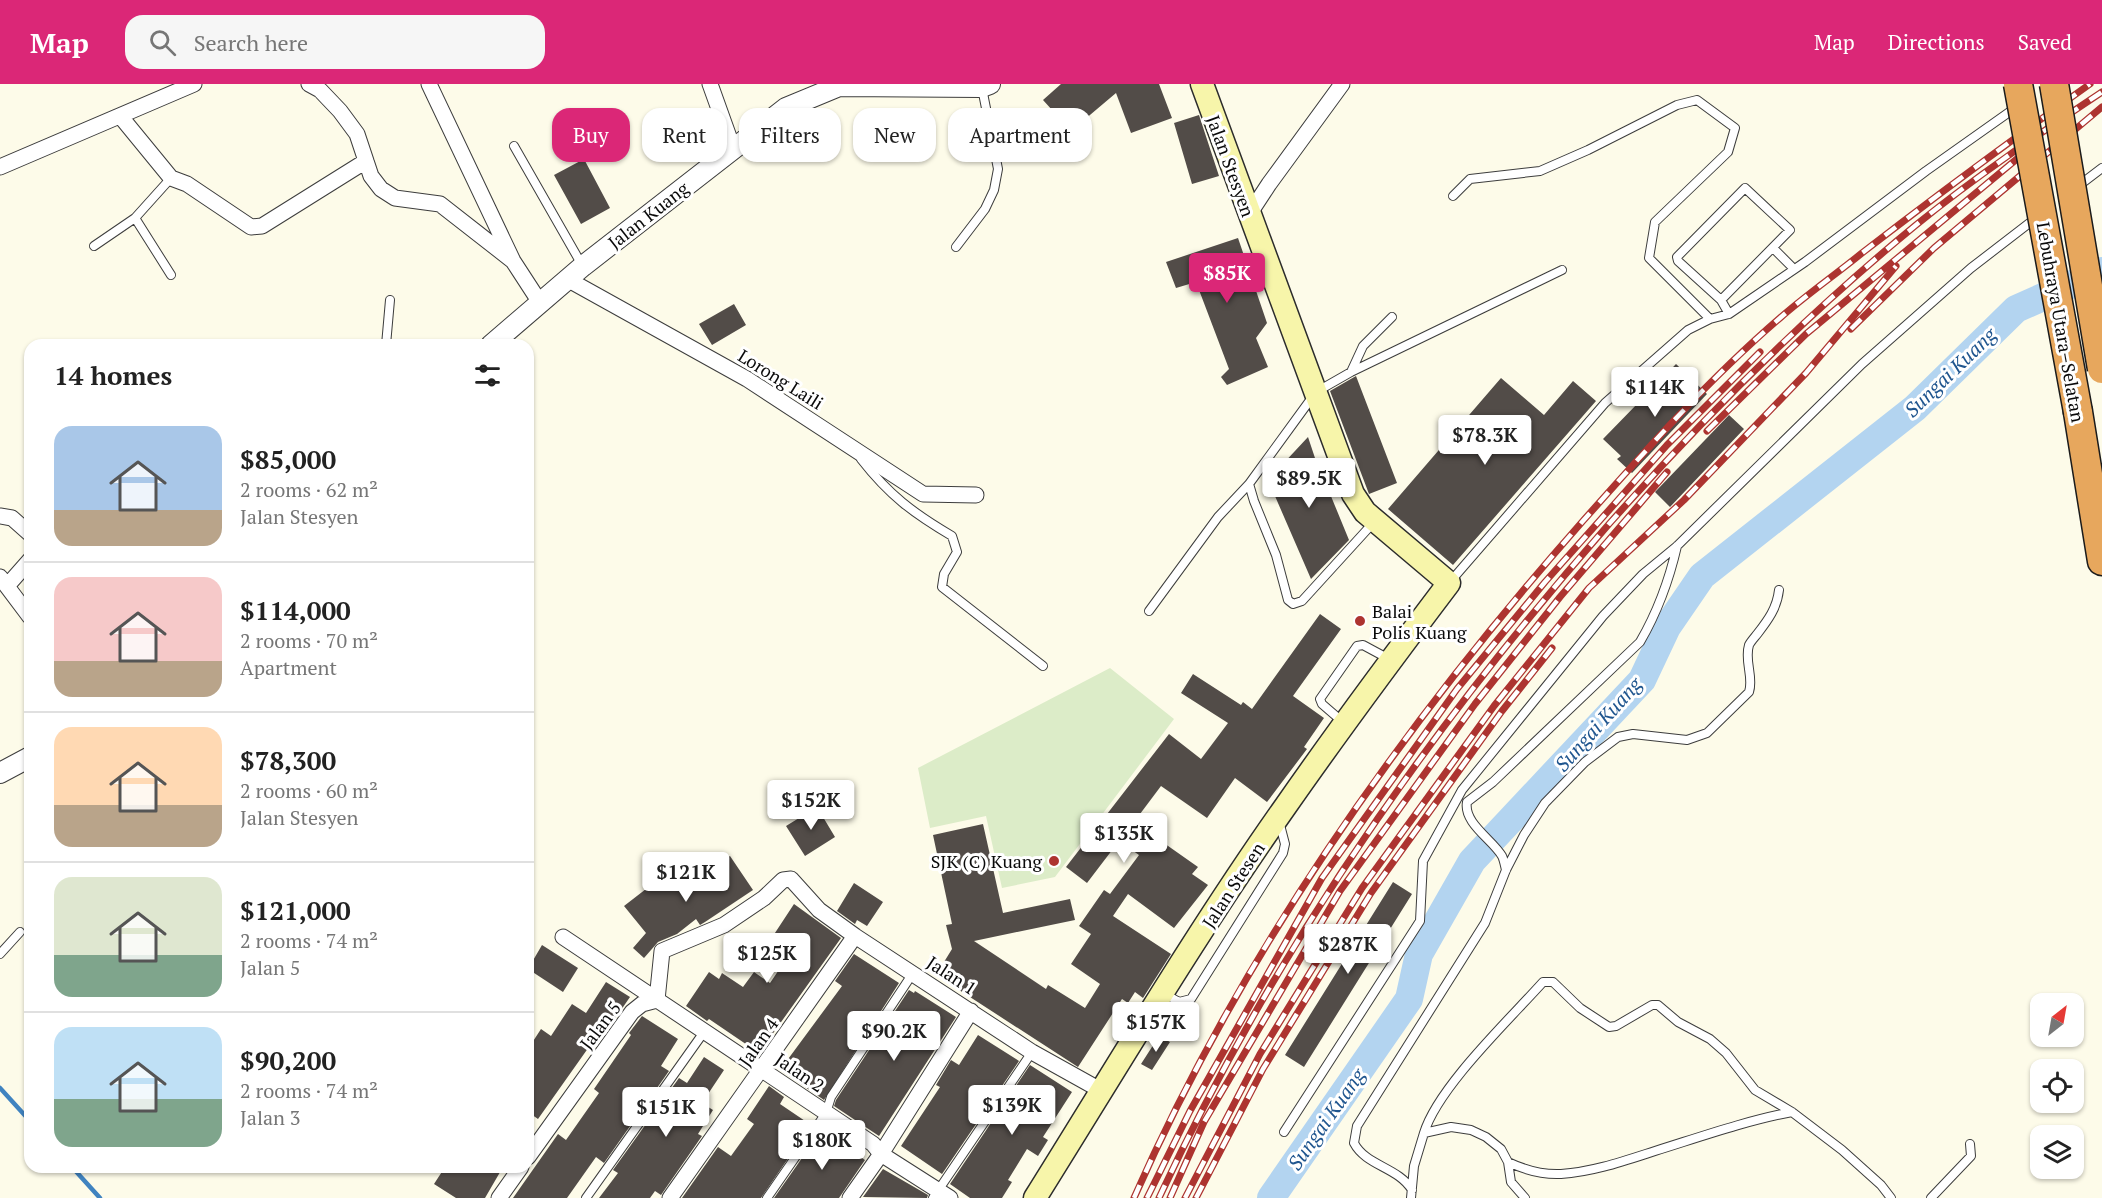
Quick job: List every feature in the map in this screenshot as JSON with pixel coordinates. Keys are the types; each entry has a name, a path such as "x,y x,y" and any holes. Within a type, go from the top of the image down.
{"highway":[{"name":"Lebuhraya Utara–Selatan","path":"2039,88 2102,369"},
{"name":"Lebuhraya Utara–Selatan","path":"2039,88 2078,412 2102,561"}],"main road":[{"name":"Jalan Stesyen","path":"1202,84 1248,216 1353,494 1365,512 1449,583"},
{"name":"Jalan Stesen","path":"1035,1198 1278,817 1449,583"}],"street":[{"path":"0,167 194,84"},
{"path":"309,84 320,90 357,134 371,176 381,189 396,198 440,204 513,261"},
{"path":"429,84 513,261 539,302"},
{"path":"710,84 733,148"},
{"path":"1248,216 1342,84"},
{"name":"Jalan Kuang","path":"498,339 583,266 786,108 821,91 838,86 986,86"},
{"path":"121,117 171,178 187,184 251,227 262,226 366,161"},
{"name":"Lorong Laili","path":"567,279 747,379 922,494 976,495"},
{"path":"0,516 12,518 24,529"},
{"path":"24,565 4,581 24,609"},
{"path":"0,773 24,760"},
{"name":"Jalan 1","path":"657,1000 662,951 724,925 764,898 783,880 791,879 819,910 855,936 1032,1052 1102,1091"},
{"name":"Jalan 4","path":"670,1198 855,936"},
{"name":"Jalan 2","path":"563,937 873,1144 881,1154 940,1196"},
{"name":"Jalan 5","path":"534,1149 632,1012 642,1004 657,1000"},
{"path":"850,1198 881,1154 971,1011"},
{"path":"499,1198 517,1173"}],"lane":[{"path":"956,247 985,209 994,190 998,169 986,86"},
{"path":"1449,583 1605,403 1688,330 1710,319 1729,314 1794,269 2039,88"},
{"path":"1453,196 1470,179 1540,171 1588,150 1677,105 1697,100 1735,128 1728,152 1655,222 1649,258 1710,319"},
{"path":"514,146 583,266"},
{"path":"2064,197 2102,168"},
{"path":"94,246 135,218 171,178"},
{"path":"1721,300 1787,234 1788,227 1745,188 1677,257 1678,261 1721,300 1729,314"},
{"path":"1284,1132 1420,921 1423,861 1462,790 1603,616 1643,574 1677,546 1862,364 1971,268 2046,211"},
{"path":"135,218 171,275"},
{"path":"1773,248 1794,269"},
{"path":"1149,610 1218,517 1249,484 1316,392 1351,372 1562,270"},
{"path":"387,339 390,300"},
{"path":"1351,372 1363,346 1392,317"},
{"path":"853,448 882,486 920,517 952,536 957,552 944,574 942,587 1043,666"},
{"path":"1249,484 1276,555 1288,600 1293,603 1302,601 1375,521"},
{"path":"1506,870 1503,857 1470,818 1466,808 1467,802 1493,782 1640,642 1655,616 1669,580 1677,546"},
{"path":"1412,1194 1396,1173 1359,1153 1354,1143 1358,1126 1485,923 1506,870 1524,835 1545,803 1585,762 1618,737 1634,734 1687,740 1707,733 1749,692 1752,684 1747,668 1749,644 1771,616 1779,591"},
{"path":"1345,724 1322,704 1320,699 1357,646 1363,645 1391,660"},
{"path":"0,954 20,932"},
{"path":"767,1198 826,1113 831,1097 913,973"},
{"path":"1412,1194 1414,1166 1424,1133 1440,1101 1470,1063 1543,982 1553,982 1559,985 1580,1008 1609,1027 1616,1026 1652,1005 1658,1005 1678,1022 1710,1039 1726,1053 1755,1090 1792,1112 1842,1150 1881,1185 1891,1198"},
{"path":"586,1198 704,1032"},
{"path":"940,1196 1032,1052"},
{"path":"1508,1162 1527,1171 1539,1173 1560,1174 1602,1168 1743,1123 1792,1112"},
{"path":"1424,1133 1451,1127 1471,1130 1486,1137 1501,1149 1508,1162 1511,1182 1525,1198"},
{"path":"1931,1198 1971,1156 1970,1144"}],"green space":[{"path":"1110,668 1174,719 1055,877 1002,888 986,816 930,828 918,768"}],"building":[{"path":"1061,84 1159,84 1172,118 1131,133 1116,93 1092,113 1092,108 1050,108 1043,100"},
{"path":"1199,115 1219,176 1192,184 1174,123"},
{"path":"578,162 586,162 610,208 581,224 554,175"},
{"path":"1238,238 1267,323 1256,338 1268,367 1227,385 1221,377 1229,369 1196,282 1176,288 1166,262"},
{"path":"734,304 746,325 712,345 699,324"},
{"path":"1676,364 1707,394 1632,473 1617,459 1621,456 1603,439"},
{"path":"1356,376 1397,483 1369,494 1330,391"},
{"path":"1501,378 1544,415 1573,381 1596,401 1453,565 1388,509"},
{"path":"1729,415 1744,429 1670,507 1655,492"},
{"path":"1308,437 1324,485 1326,484 1349,540 1311,579 1268,480"},
{"path":"1320,614 1341,629 1293,696 1324,718 1304,747 1307,749 1267,802 1235,778 1207,818 1161,786 1134,822 1198,867 1192,874 1208,885 1174,928 1128,894 1113,916 1171,954 1143,998 1135,992 1128,1003 1122,999 1078,1067 936,975 952,949 946,925 952,924 933,835 983,824 1003,913 1070,899 1075,920 974,941 1046,989 1048,985 1085,1008 1100,984 1071,964 1091,934 1079,926 1104,890 1110,894 1139,855 1119,841 1087,883 1066,867 1169,734 1201,759 1228,723 1181,693 1193,674 1241,705 1243,702 1252,709"},
{"path":"817,807 835,837 805,856 786,826"},
{"path":"730,856 753,890 700,925 696,919 677,934 658,942 644,958 633,948 646,933 624,906 655,882 662,890 685,874 691,882"},
{"path":"1393,882 1412,894 1304,1067 1285,1055"},
{"path":"854,883 883,902 867,926 857,920 855,924 837,911"},
{"path":"794,904 841,938 759,1053 686,1006 709,972 719,979 722,973 743,987 754,972 770,983 791,952 771,939"},
{"path":"542,945 578,968 563,992 534,973 534,959"},
{"path":"854,954 899,983 824,1100 780,1070 842,986 835,981"},
{"path":"606,982 630,997 612,1023 608,1020 538,1119 534,1116 534,1040 541,1029 551,1036 572,1004 586,1013"},
{"path":"909,990 914,993 915,991 956,1017 879,1136 834,1106"},
{"path":"642,1016 678,1039 661,1066 669,1071 604,1163 596,1157 567,1198 513,1198 531,1173 534,1173 534,1168 558,1134 566,1140 599,1093 594,1089 631,1035 629,1033"},
{"path":"978,1035 1019,1061 942,1174 901,1146 940,1087 936,1085 951,1060 959,1065"},
{"path":"1159,1036 1170,1042 1152,1070 1141,1064"},
{"path":"704,1057 724,1070 702,1103 713,1110 698,1134 702,1136 661,1195 655,1191 650,1198 599,1198 618,1173 613,1170 679,1078 687,1083"},
{"path":"1030,1065 1072,1092 1043,1137 1048,1140 1038,1156 1027,1149 1008,1180 1012,1182 1002,1198 970,1198 950,1184"},
{"path":"769,1086 784,1097 780,1104 811,1125 761,1198 682,1198 718,1147 731,1156 754,1124 747,1119"},
{"path":"821,1131 865,1160 839,1198 774,1198"},
{"path":"883,1169 928,1195 927,1198 863,1197"},
{"path":"441,1173 500,1173 485,1198 456,1198 434,1184"}],"waterway":[{"name":"Sungai Kuang","path":"1271,1198 1409,999 1419,954 1472,861 1642,680 1667,627 1702,576 1915,408 2016,309 2102,271"},
{"path":"0,1088 24,1114"},
{"path":"77,1173 100,1198"}],"railway":[{"path":"1134,1198 1177,1106 1225,1016 1276,929 1332,843 1390,760 1452,678 1582,522 1702,391 1780,318 1918,210 2090,84"},
{"path":"1159,1198 1252,1018 1304,931 1418,762 1479,680 1543,601 1681,445 1795,331 1916,225 1961,190 2102,92"},
{"path":"1851,329 1934,248 2102,107"},
{"path":"1707,431 1806,334 2018,158"},
{"path":"1185,1198 1260,1054 1362,888 1494,706 1589,588 1684,500 1806,373 1896,266"},
{"path":"1147,1198 1190,1111 1322,878 1457,689 1545,582 1667,445 1760,352"},
{"path":"1170,1198 1204,1122 1340,891 1475,704 1560,597 1667,472"},
{"path":"1196,1198 1263,1069 1371,893 1502,711 1552,648"}],"place":[{"name":"Balai Polis Kuang","path":"1360,621"},
{"name":"SJK (C) Kuang","path":"1054,861"}]}
